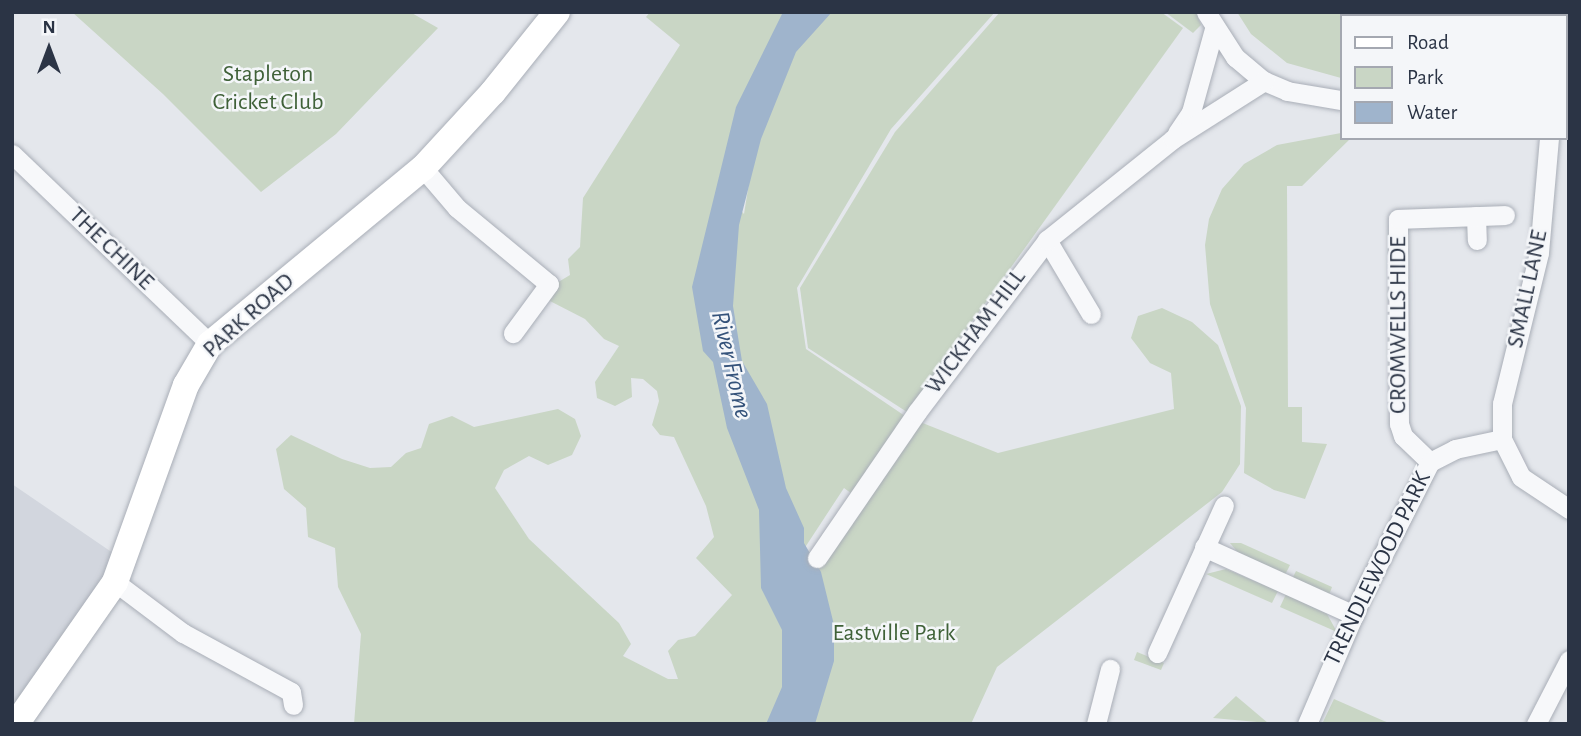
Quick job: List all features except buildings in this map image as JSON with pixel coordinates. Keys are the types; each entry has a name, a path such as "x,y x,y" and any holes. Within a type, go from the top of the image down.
{"main road":[{"name":"PARK ROAD","path":"16,724 115,582 186,385 210,344 423,167 494,92 558,12"}],"street":[{"path":"1210,21 1235,57 1264,80 1287,91 1340,100"},
{"name":"WICKHAM HILL","path":"1172,139 1191,112 1210,21"},
{"name":"WICKHAM HILL","path":"817,558 909,422 1047,240 1172,139 1264,80"},
{"name":"SMALL LANE","path":"1502,439 1502,404 1539,253 1549,140"},
{"name":"THE CHINE","path":"12,154 210,344"},
{"path":"423,167 457,208 549,284 513,332"},
{"name":"CROMWELLS HIDE","path":"1430,462 1403,436 1399,424 1398,212 1506,215"},
{"path":"1476,216 1477,240"},
{"path":"1047,240 1091,314"},
{"path":"1502,439 1521,477 1569,509"},
{"name":"TRENDLEWOOD PARK","path":"1309,719 1354,615 1430,462 1455,449 1502,439"},
{"path":"1157,653 1224,505"},
{"path":"1205,547 1354,615"},
{"path":"115,582 183,633 291,692 293,705"},
{"path":"1536,724 1569,660"},
{"path":"1096,724 1110,669"}],"shaded area":[{"path":"1453,12 1569,12 1569,29 1567,14"},
{"path":"12,484 113,553 111,573 12,723"}],"green space":[{"name":"Stapleton Cricket Club","path":"72,12 410,12 438,28 336,134 261,192 163,94"},
{"name":"Eastville Park","path":"650,12 995,12 891,129 797,288 806,349 905,416 998,453 1174,409 1171,373 1150,363 1131,338 1138,316 1162,308 1192,322 1218,345 1241,406 1240,464 1222,492 997,667 971,724 354,724 361,634 338,587 335,548 308,537 306,508 284,489 276,449 291,435 342,459 370,468 391,467 406,453 421,448 429,424 452,416 474,427 558,409 575,419 581,436 572,455 548,465 529,456 504,470 495,488 529,539 619,623 631,644 623,656 668,679 678,679 668,651 678,640 695,636 732,595 696,558 714,537 706,506 674,437 660,435 652,425 659,401 657,391 643,379 631,378 632,397 615,406 597,398 595,382 619,346 604,339 585,319 548,300 555,284 570,275 568,259 580,247 583,198 680,45 646,17","holes":["749,183 744,214 730,199","844,488 863,502 816,569 804,549"]},
{"path":"1000,12 1161,12 1183,28 907,412 808,348 800,288 895,132"},
{"path":"1165,12 1196,12 1201,25 1193,33"},
{"path":"1237,12 1454,14 1340,14 1340,78 1287,63 1251,34"},
{"path":"1569,29 1569,82 1567,56"},
{"path":"1340,133 1340,140 1349,140 1302,186 1287,186 1288,407 1302,407 1302,442 1327,444 1305,499 1274,490 1244,473 1246,408 1210,304 1205,245 1209,219 1222,189 1244,164 1277,145"},
{"path":"1230,543 1241,543 1290,565 1285,575 1240,555"},
{"path":"1226,569 1278,591 1272,603 1206,574"},
{"path":"1296,571 1332,587 1329,595 1292,579"},
{"path":"1286,594 1327,614 1337,632 1280,607"},
{"path":"1137,652 1164,663 1161,670 1134,660"},
{"path":"1236,696 1268,723 1213,718"},
{"path":"1334,699 1384,721 1392,724 1322,724"}],"water":[{"name":"River Frome","path":"783,12 832,12 796,52 761,139 739,225 733,306 742,361 767,404 786,488 804,528 804,543 821,572 834,625 834,661 815,724 766,724 782,687 782,630 761,588 759,510 727,428 713,362 703,351 692,287 736,107"}]}
